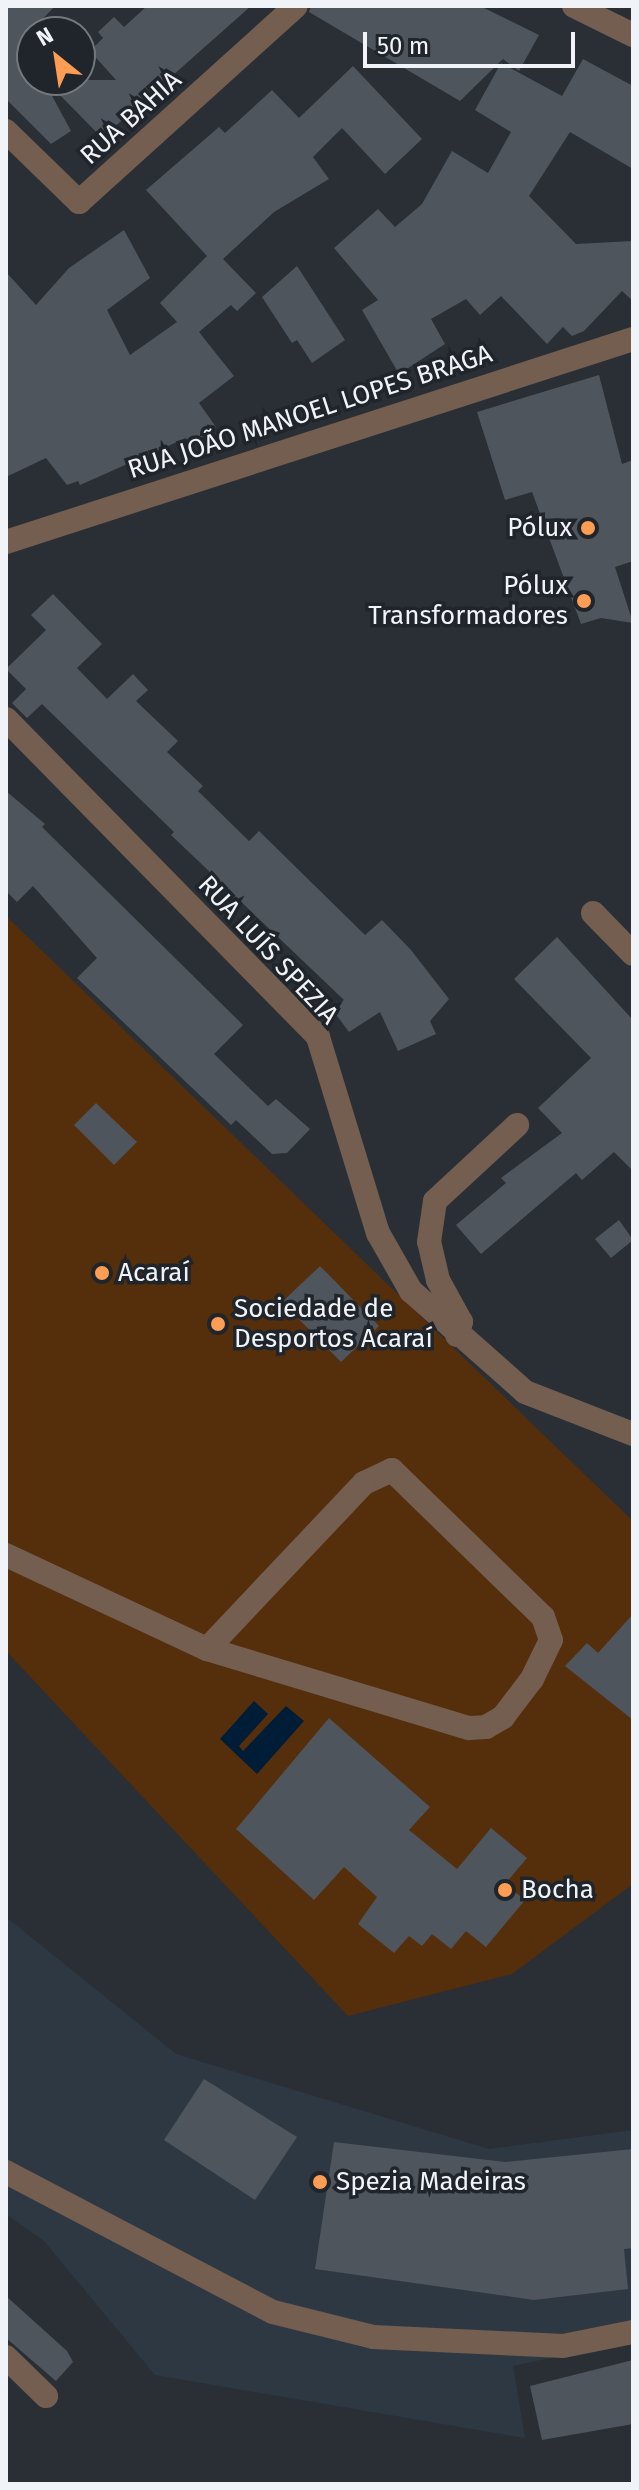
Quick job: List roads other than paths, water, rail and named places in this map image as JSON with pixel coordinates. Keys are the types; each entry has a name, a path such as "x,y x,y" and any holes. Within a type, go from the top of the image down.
{"street":[{"name":"RUA BAHIA","path":"6,131 79,202 296,6"},
{"path":"574,6 633,35"},
{"name":"RUA JOÃO MANOEL LOPES BRAGA","path":"6,542 633,339"},
{"name":"RUA LUÍS SPEZIA","path":"6,719 318,1037 378,1233 411,1291 457,1335 525,1392 633,1434"},
{"path":"593,913 633,954"},
{"path":"457,1335 461,1322 438,1280 429,1242 435,1201 517,1125"},
{"path":"6,1555 30,1571 207,1649 469,1728 486,1727 503,1717 532,1679 551,1640 543,1617 392,1470 364,1483 207,1649"},
{"path":"6,2172 273,2312 373,2337 563,2346 633,2332"},
{"path":"6,2357 46,2396"}],"water":[{"path":"254,1701 268,1714 239,1746 243,1751 286,1706 304,1721 257,1774 220,1739"}],"place":[{"name":"Pólux","path":"588,528"},
{"name":"Pólux Transformadores","path":"584,601"},
{"name":"Acaraí","path":"102,1273"},
{"name":"Sociedade de Desportos Acaraí","path":"218,1324"},
{"name":"Bocha","path":"505,1890"},
{"name":"Spezia Madeiras","path":"320,2182"}]}
